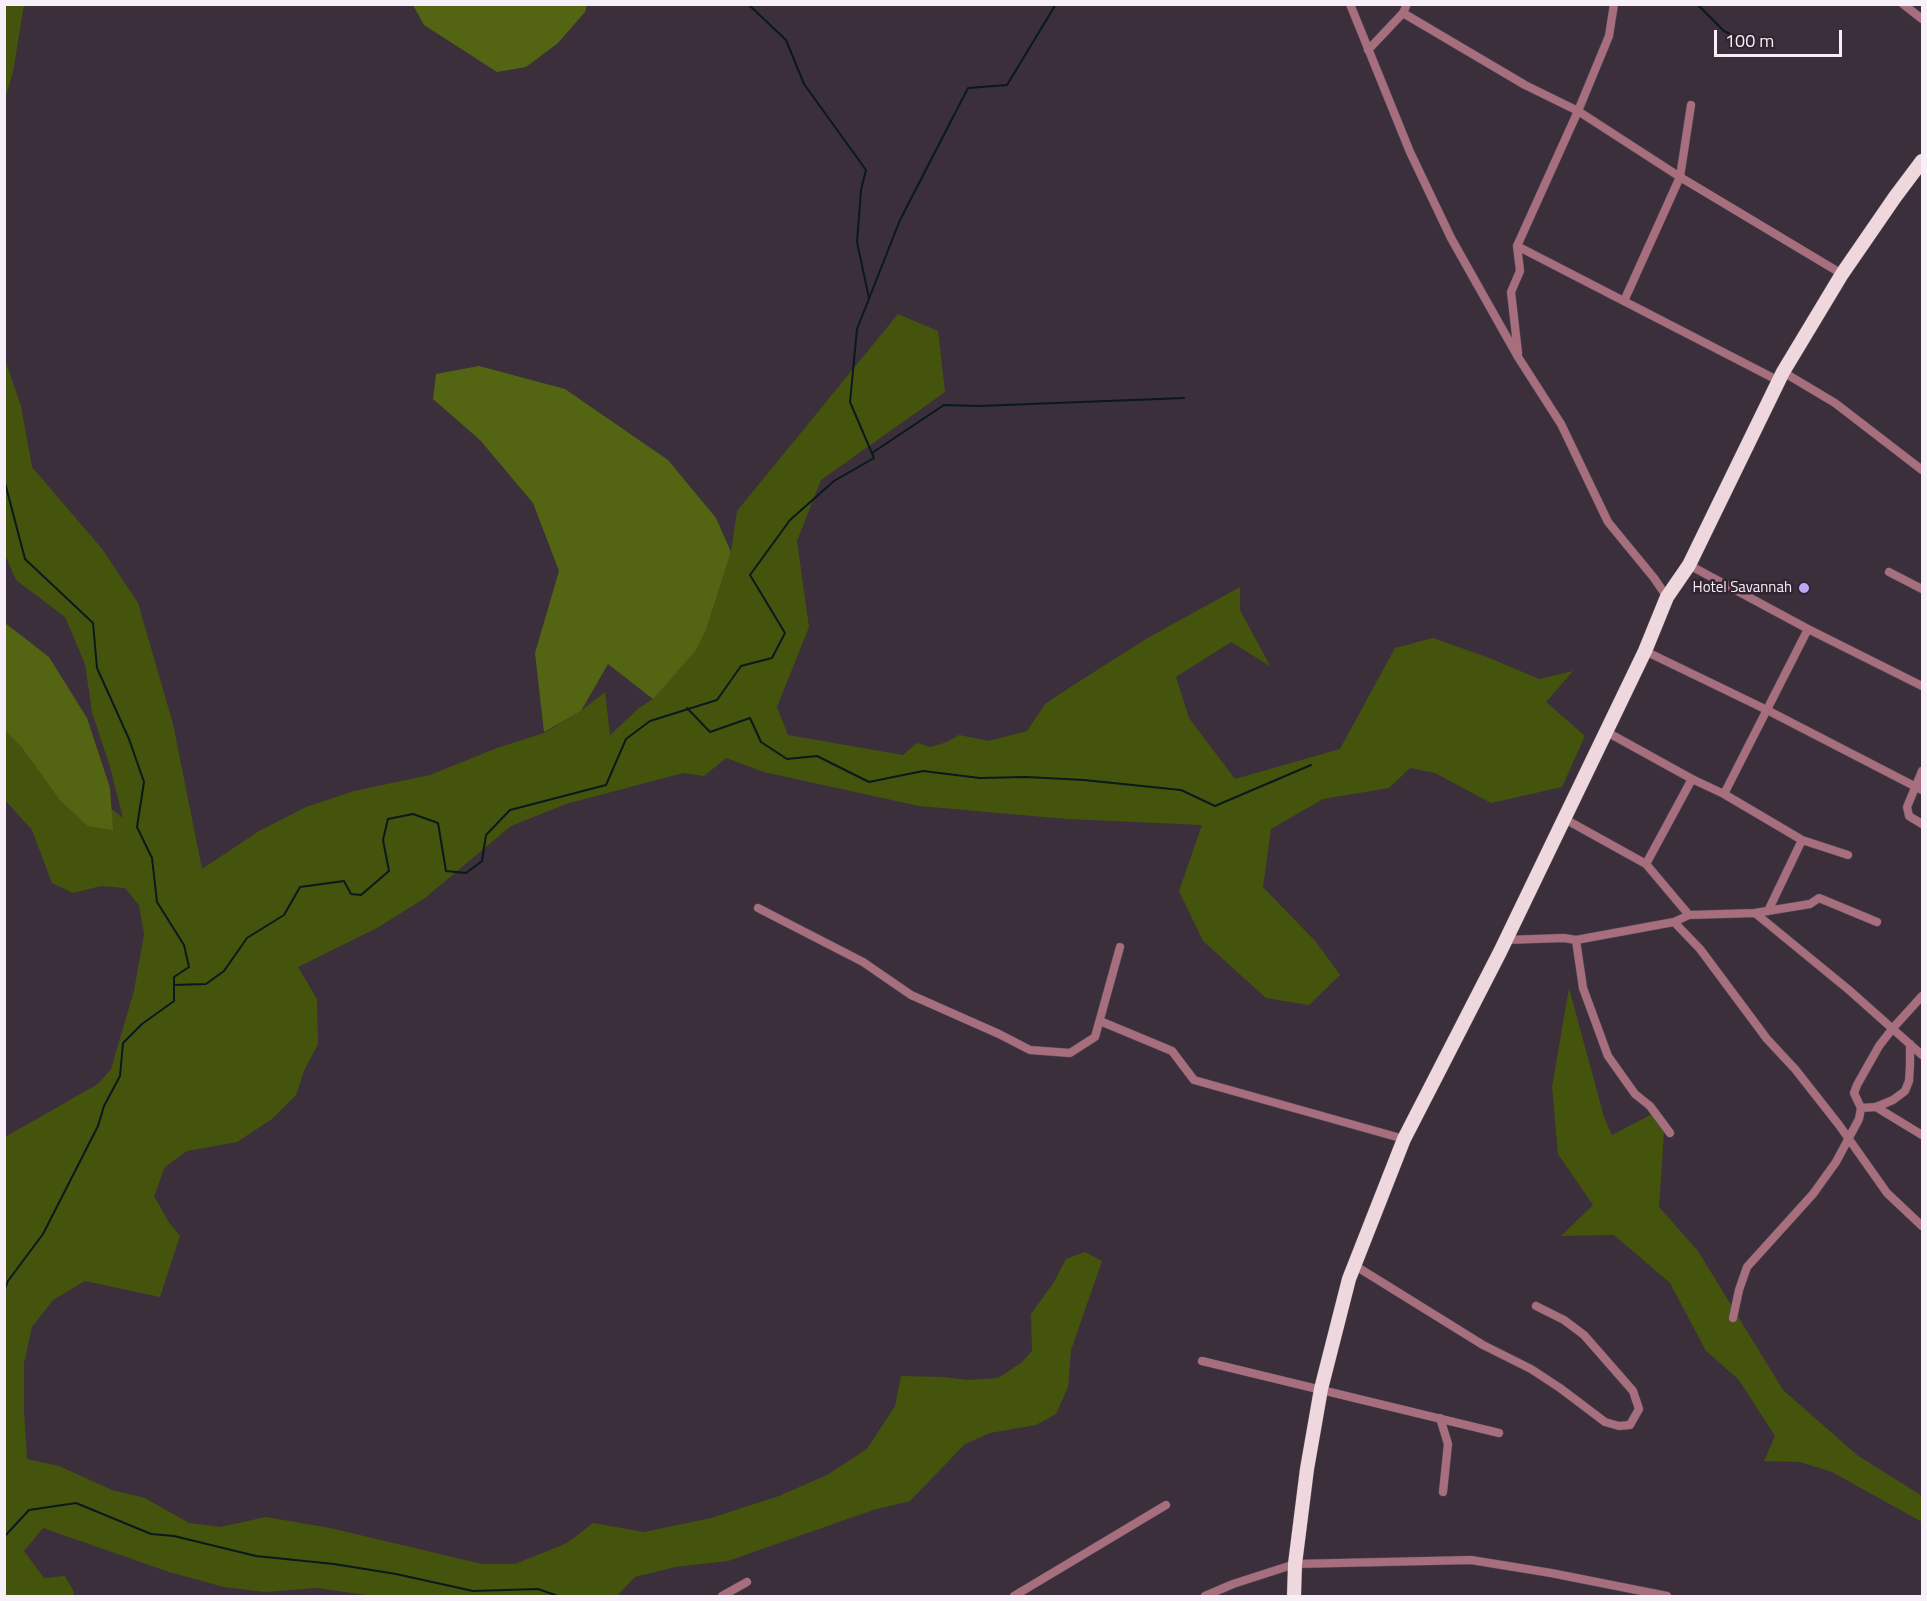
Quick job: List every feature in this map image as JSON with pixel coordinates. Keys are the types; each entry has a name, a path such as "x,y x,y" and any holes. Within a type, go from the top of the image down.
{"highway":[{"path":"1294,1596 1294,1564 1321,1389 1349,1279 1404,1139 1505,940 1645,651 1667,597 1689,565 1781,376 1842,274 1923,161"}],"street":[{"path":"1350,4 1410,152 1451,238 1518,357 1562,424 1608,522 1667,597"},
{"path":"1368,50 1403,13 1407,4"},
{"path":"1518,357 1511,292 1520,271 1517,246 1609,36 1614,4"},
{"path":"1903,4 1922,17"},
{"path":"1403,13 1525,85 1578,111 1680,177 1842,274"},
{"path":"1624,301 1680,177 1691,105"},
{"path":"1517,246 1624,301 1835,403 1923,470"},
{"path":"1689,565 1808,629 1923,686"},
{"path":"1889,572 1923,589"},
{"path":"1724,794 1808,629"},
{"path":"1645,651 1919,788"},
{"path":"1605,731 1724,794 1802,840 1848,855"},
{"path":"1923,771 1919,788 1907,807 1909,816 1923,824"},
{"path":"1646,864 1692,779"},
{"path":"1563,818 1646,864 1689,915"},
{"path":"1768,911 1802,840"},
{"path":"1505,940 1564,938 1576,940 1674,922 1689,915 1755,913 1810,904 1819,898 1877,922"},
{"path":"758,908 862,962 911,995 1030,1050 1070,1053 1095,1037 1120,947"},
{"path":"1755,913 1923,1055"},
{"path":"1674,922 1700,949 1767,1040 1795,1069 1839,1125 1887,1193 1923,1226"},
{"path":"1576,940 1583,988 1608,1056 1635,1094 1650,1106 1670,1132"},
{"path":"1733,1318 1739,1290 1748,1267 1813,1194 1836,1162 1858,1119 1861,1108 1854,1093 1857,1085 1879,1046 1923,996"},
{"path":"1100,1021 1172,1050 1194,1080 1404,1139"},
{"path":"1861,1108 1876,1107 1893,1100 1905,1091 1911,1065 1910,1044"},
{"path":"1876,1107 1923,1135"},
{"path":"1354,1265 1483,1345 1531,1369 1605,1422 1619,1426 1630,1425 1639,1408 1633,1391 1584,1335 1564,1320 1536,1306"},
{"path":"1202,1361 1498,1432"},
{"path":"1440,1418 1448,1444 1443,1492"},
{"path":"1014,1596 1166,1505"},
{"path":"1205,1596 1233,1584 1294,1564 1472,1560 1667,1596"},
{"path":"722,1596 747,1582"}],"green space":[{"path":"5,4 24,5 13,72 5,99"},
{"path":"413,5 587,5 585,12 558,43 526,67 497,72 424,25"},
{"path":"898,314 938,331 945,392 821,480 797,541 809,627 777,707 788,735 903,755 917,743 931,747 959,735 989,741 1027,731 1045,704 1146,639 1240,587 1240,610 1270,666 1231,642 1176,677 1189,718 1235,779 1340,749 1395,648 1433,638 1539,679 1573,671 1546,702 1585,736 1562,787 1491,803 1435,773 1410,768 1389,788 1323,799 1271,829 1263,887 1316,942 1340,975 1309,1005 1266,998 1203,941 1179,891 1202,825 1067,819 919,806 764,772 726,758 704,776 683,773 566,804 511,826 425,898 377,928 298,967 317,999 318,1044 304,1071 296,1095 272,1119 237,1142 187,1151 165,1167 154,1196 168,1221 180,1236 160,1297 85,1281 53,1300 32,1327 24,1363 27,1459 59,1466 112,1490 145,1498 189,1523 220,1527 266,1517 330,1528 482,1564 515,1564 567,1543 593,1523 644,1532 711,1518 779,1496 827,1475 867,1449 895,1406 901,1376 968,1380 998,1378 1021,1363 1032,1351 1031,1314 1054,1282 1066,1259 1085,1252 1102,1261 1071,1350 1068,1387 1056,1414 1036,1425 990,1433 965,1444 910,1501 873,1510 728,1561 675,1567 635,1577 617,1596 373,1596 316,1588 265,1592 224,1587 169,1572 43,1528 24,1551 44,1578 65,1576 74,1596 5,1596 5,1137 98,1084 111,1069 134,991 144,934 139,905 125,888 101,886 73,893 52,883 32,830 5,800 5,725 123,818 110,767 92,712 85,664 65,617 16,580 5,555 4,357 21,406 32,467 103,550 138,603 173,724 202,869 259,831 306,807 354,791 430,775 497,748 544,733 581,711 605,692 610,735 639,708 653,699 707,627 731,552 737,511"},
{"path":"479,366 565,389 668,460 716,518 731,552 707,627 696,650 653,699 608,664 581,711 544,732 535,653 559,571 533,503 480,440 433,399 436,374"},
{"path":"5,623 49,657 87,718 110,788 113,830 88,826 60,800 21,746 5,730"},
{"path":"1569,988 1604,1117 1612,1135 1656,1112 1664,1132 1659,1207 1698,1251 1783,1390 1857,1455 1922,1496 1922,1522 1832,1472 1800,1462 1764,1461 1775,1436 1739,1380 1706,1351 1670,1283 1614,1235 1561,1236 1593,1205 1558,1154 1552,1087"}],"waterway":[{"path":"748,4 786,40 804,84 866,170 861,190 857,242 869,298"},
{"path":"4,1291 8,1281 43,1234 98,1126 104,1106 120,1076 123,1043 142,1024 174,1001 174,985 206,984 224,971 247,938 284,915 300,887 344,881 351,894 361,895 389,871 383,840 388,819 413,814 438,823 446,871 466,873 482,861 486,835 510,810 606,785 626,739 650,721 717,700 741,666 772,658 785,633 750,575 790,520 834,481 874,458 850,402 857,329 900,220 968,88 1007,85 1056,4"},
{"path":"1697,4 1724,31 1752,45"},
{"path":"872,453 944,405 979,406 1184,398"},
{"path":"4,479 25,559 93,623 97,668 129,739 144,782 137,827 152,858 157,902 184,945 189,967 174,977 174,985"},
{"path":"687,708 710,732 750,718 761,742 787,759 817,756 869,782 923,771 980,778 1026,777 1084,780 1181,790 1215,806 1311,765"},
{"path":"4,1537 29,1510 76,1503 151,1534 174,1536 256,1556 334,1564 396,1574 473,1591 538,1589 558,1596"}],"place":[{"name":"Hotel Savannah","path":"1804,588"}]}
